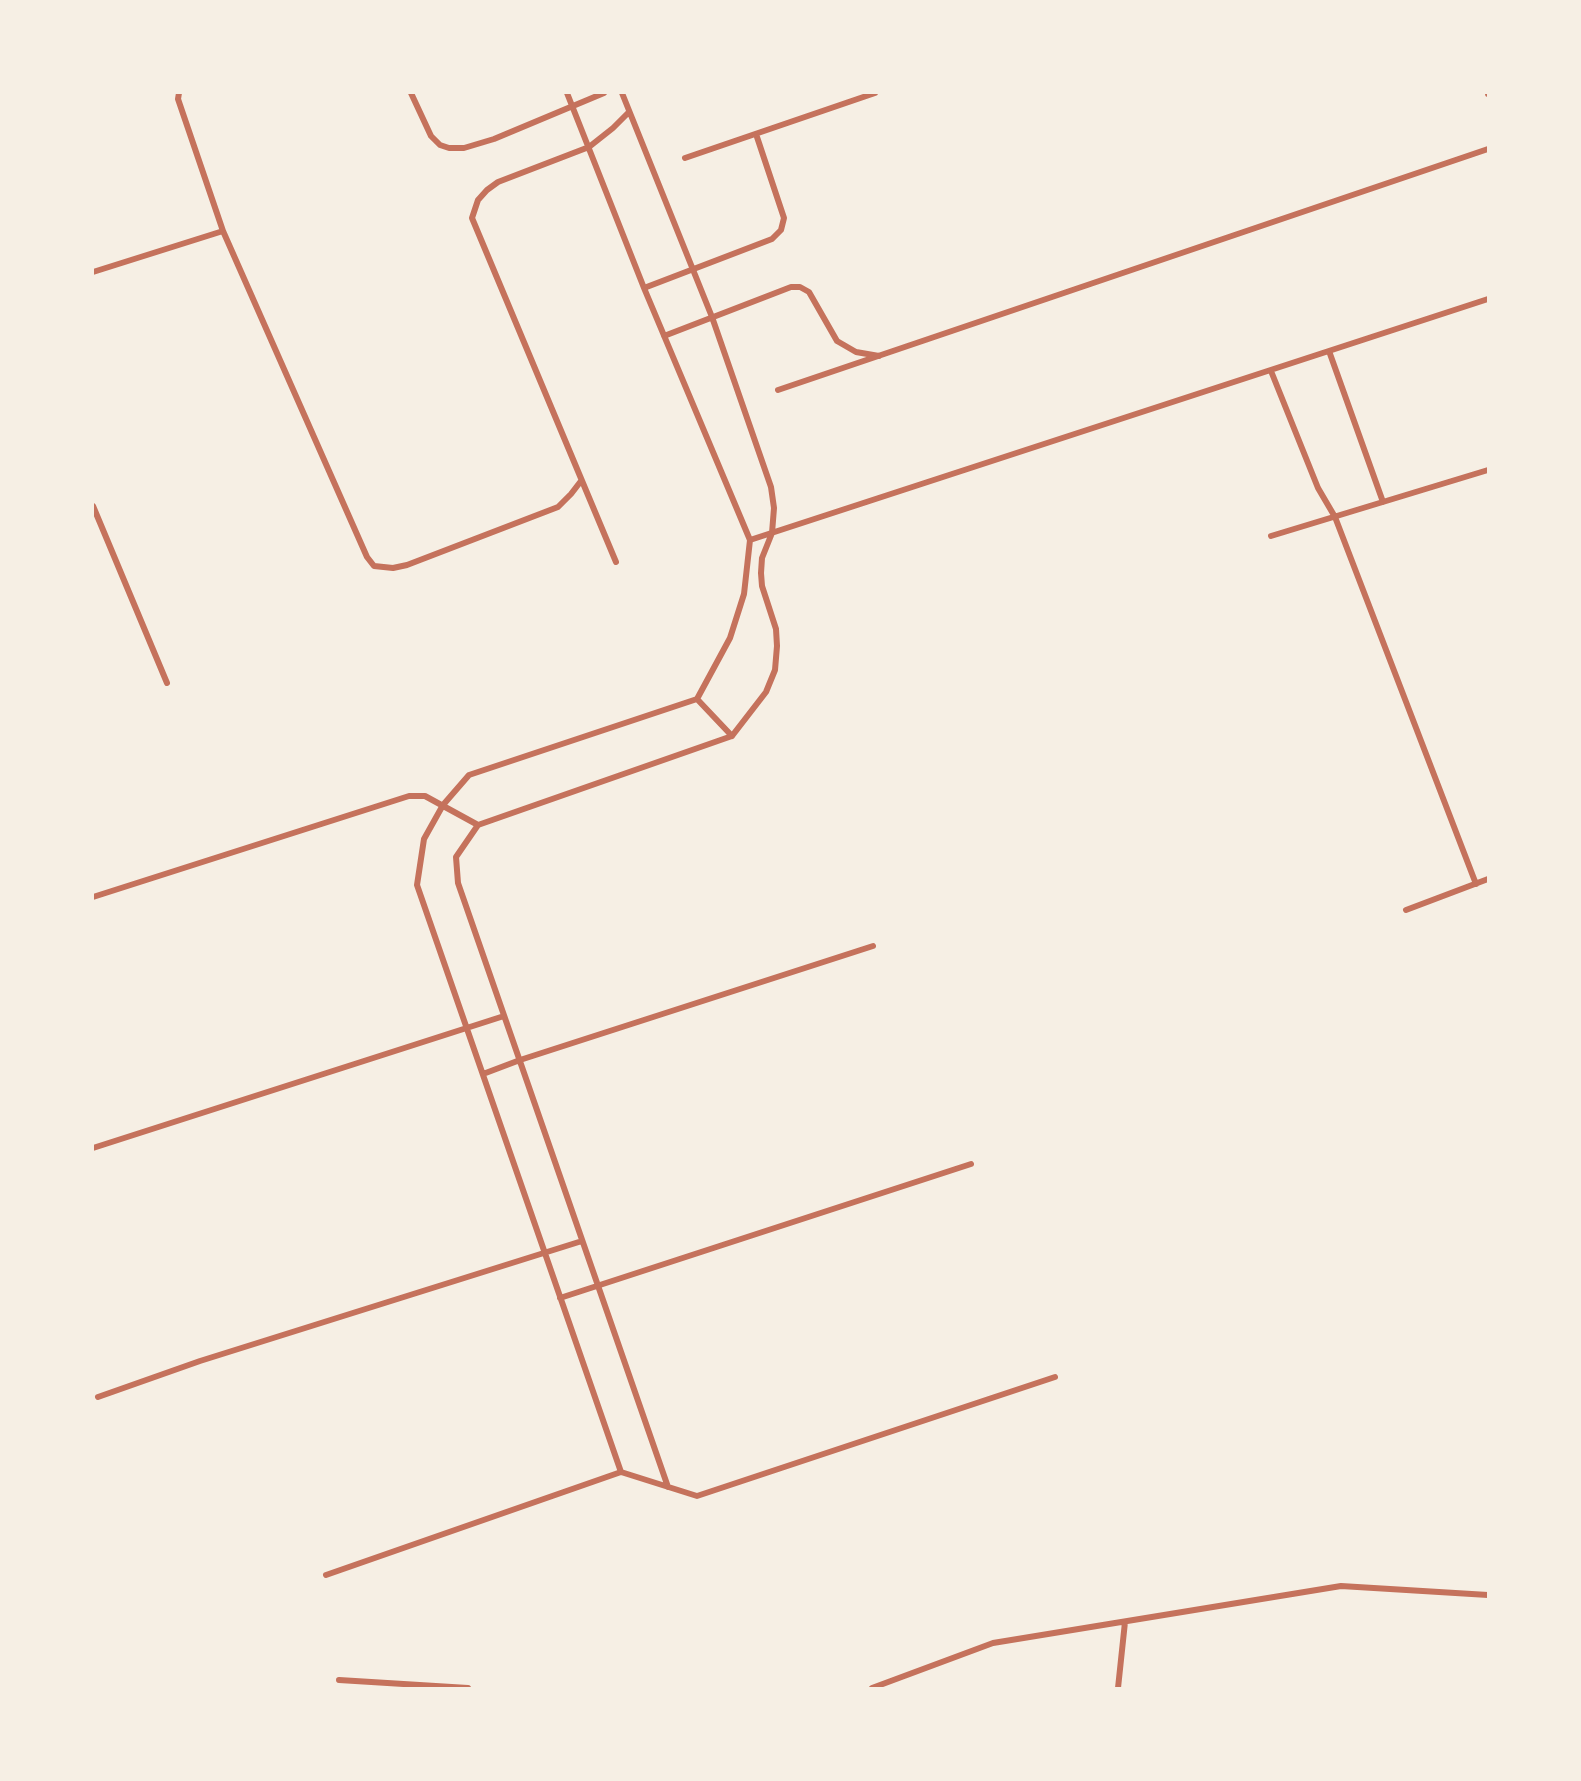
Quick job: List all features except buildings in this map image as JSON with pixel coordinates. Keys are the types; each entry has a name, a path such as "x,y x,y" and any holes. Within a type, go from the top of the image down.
{"street":[{"path":"179,93 178,99 223,231 366,557 374,566 393,568 407,565 558,507 581,481"},
{"path":"411,93 430,136 440,145 449,148 479,145 604,93"},
{"path":"567,93 644,288 750,540 744,594 730,638 697,699 469,775 443,805 424,839 417,885 621,1472"},
{"path":"622,93 712,317 771,487 774,508 772,533 762,558 761,573 762,586 776,629 776,670 766,692 732,736 478,825 456,857 458,883 668,1487"},
{"path":"685,158 875,93"},
{"path":"616,562 472,218 478,200 498,182 589,147 629,112"},
{"path":"644,288 772,239 781,230 784,218 756,134"},
{"path":"778,390 1488,149"},
{"path":"93,272 223,231"},
{"path":"664,336 791,287 800,287 809,291 837,341 856,352 879,356"},
{"path":"750,540 1488,299"},
{"path":"1329,351 1383,502"},
{"path":"1271,371 1318,488 1335,517 1476,884"},
{"path":"1271,536 1488,470"},
{"path":"93,506 167,683"},
{"path":"697,699 732,736"},
{"path":"93,897 410,796 425,796 478,825"},
{"path":"1406,910 1488,879"},
{"path":"483,1074 873,946"},
{"path":"93,1148 504,1016"},
{"path":"560,1298 971,1164"},
{"path":"98,1397 200,1361 582,1241"},
{"path":"326,1575 621,1472 698,1496 1055,1377"},
{"path":"872,1688 993,1642 1341,1586 1488,1595"},
{"path":"1118,1688 1125,1622"},
{"path":"339,1680 468,1688"}]}
